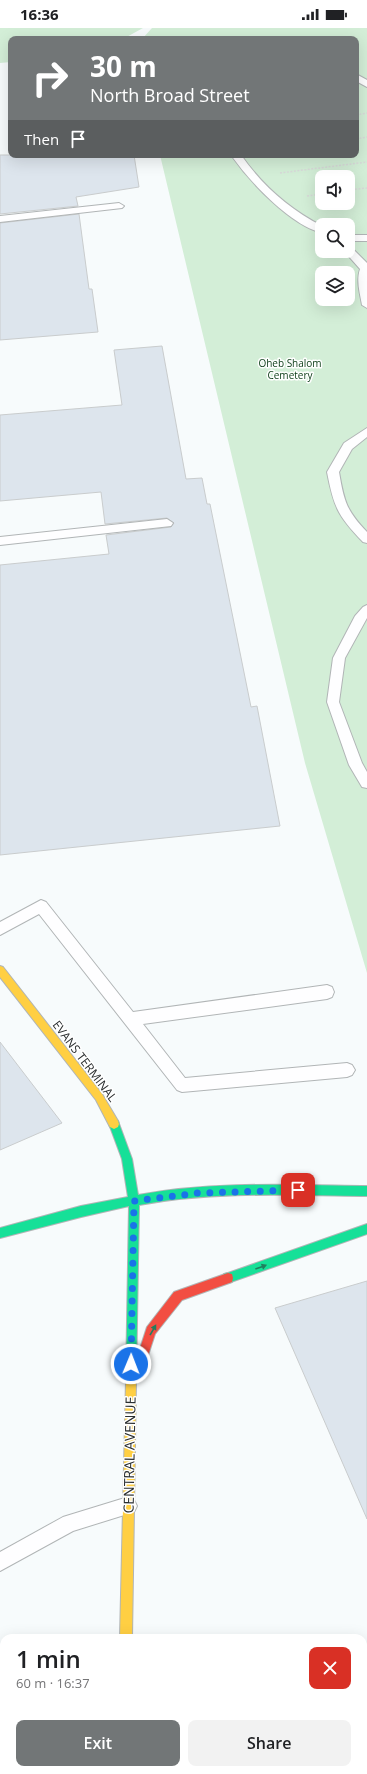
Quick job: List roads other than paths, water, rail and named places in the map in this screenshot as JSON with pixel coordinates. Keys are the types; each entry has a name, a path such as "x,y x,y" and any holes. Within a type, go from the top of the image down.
{"street":[{"name":"EVANS TERMINAL","path":"0,970 111,1114 127,1154 134,1201"},
{"path":"0,1233 67,1215 134,1201 198,1193 270,1190 367,1191"},
{"name":"CENTRAL AVENUE","path":"126,1634 134,1201"},
{"path":"130,1393 151,1332 178,1296 367,1229"}],"lane":[{"path":"238,158 251,177 275,200 306,222 315,226"},
{"path":"0,219 119,206"},
{"path":"355,238 367,238"},
{"path":"355,256 366,267 364,284 367,305"},
{"path":"367,432 348,446 333,472 338,500 348,519 367,539"},
{"path":"0,541 167,523"},
{"path":"367,610 359,619 339,658 333,702 356,765 367,783"},
{"path":"0,929 41,906 182,1085 347,1070"},
{"path":"130,1019 327,992"},
{"path":"0,1562 69,1523 128,1506"}],"park label":[{"name":"Oheb Shalom Cemetery","path":"290,368"}]}
